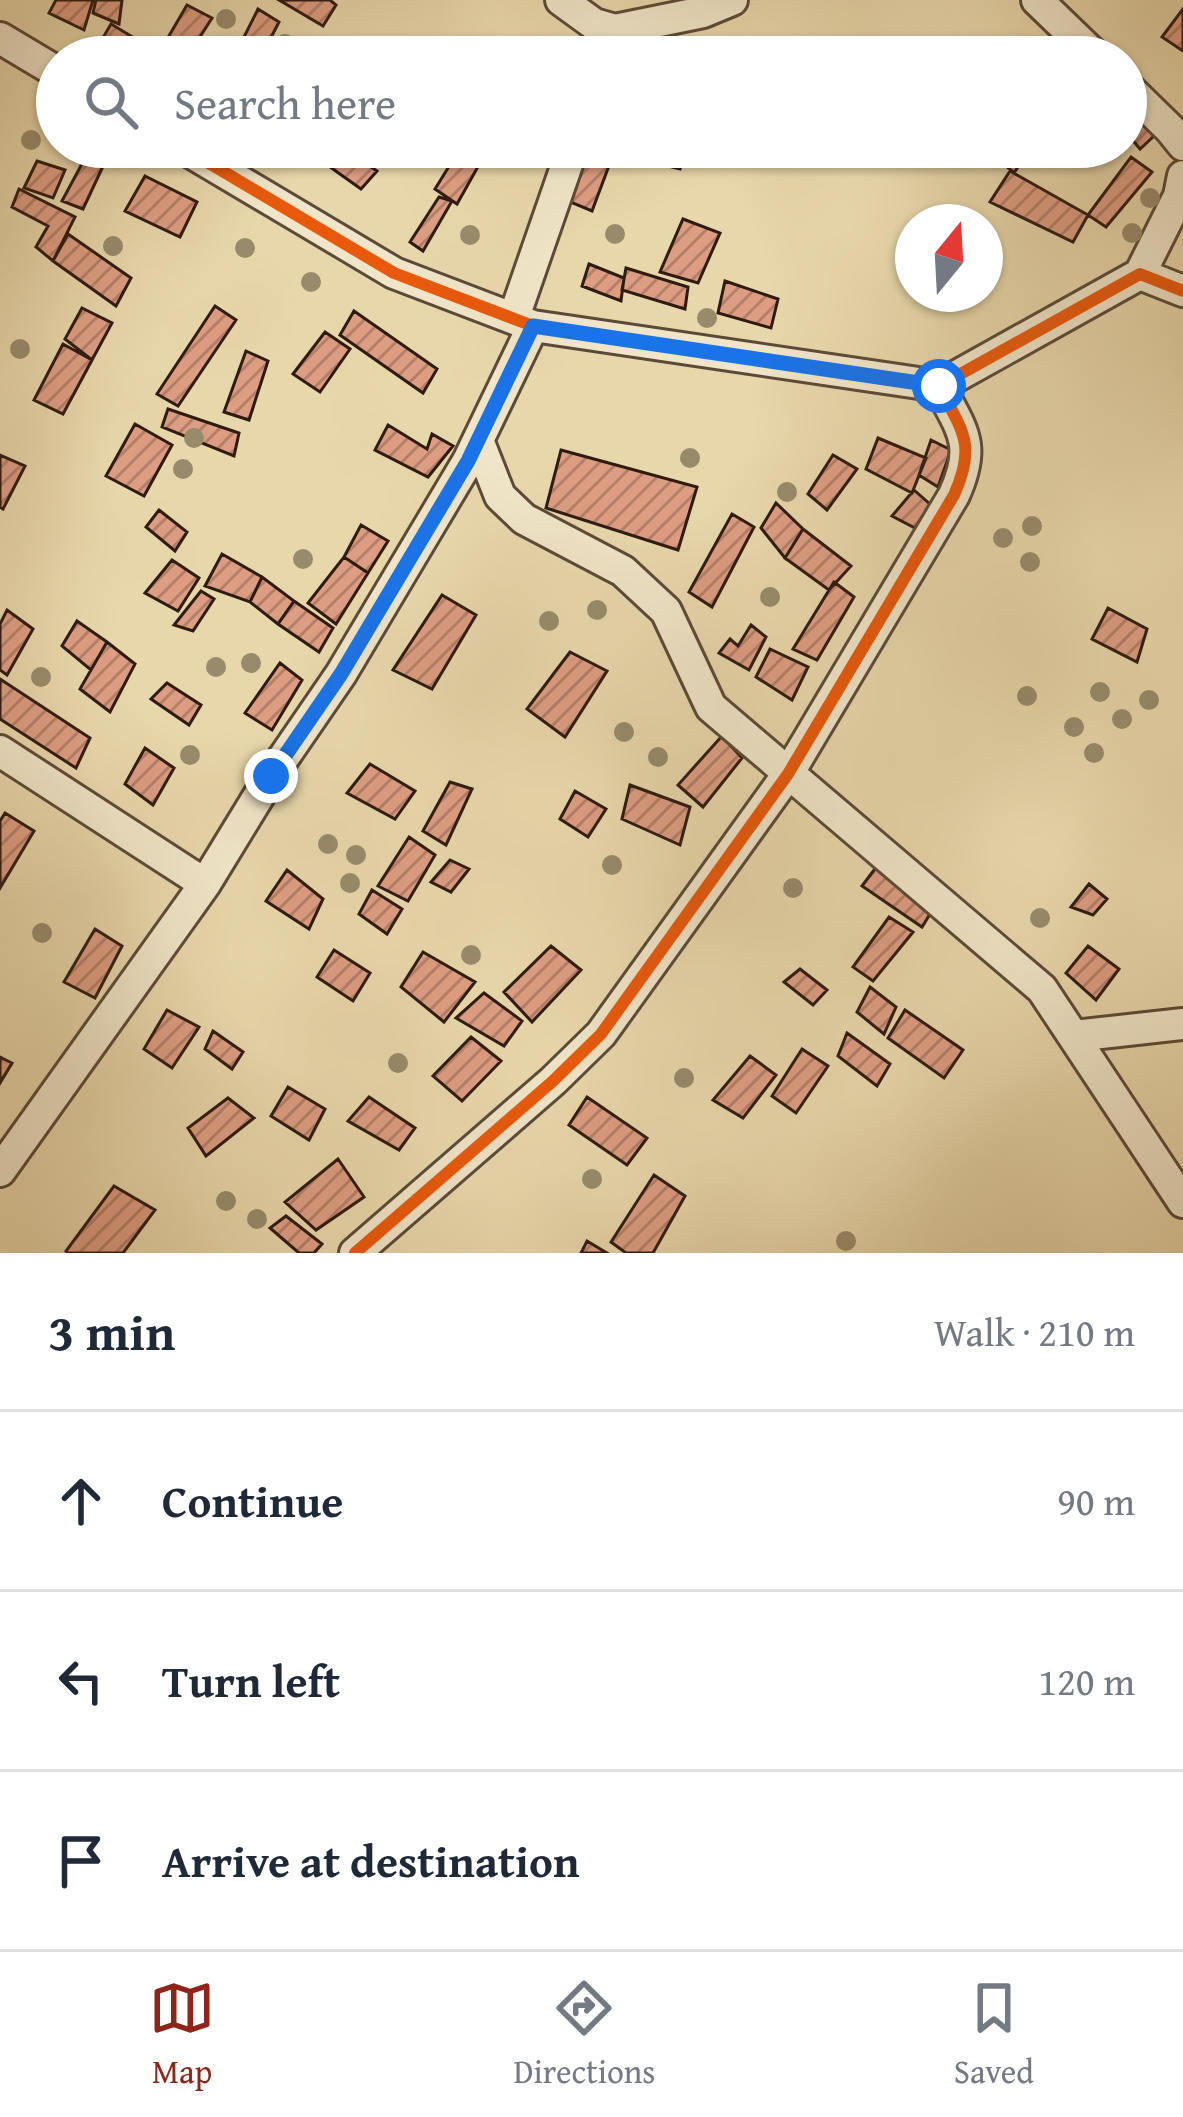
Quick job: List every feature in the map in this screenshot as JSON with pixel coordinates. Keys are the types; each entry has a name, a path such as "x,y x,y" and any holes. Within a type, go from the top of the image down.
{"street":[{"path":"561,0 604,36"},
{"path":"633,36 732,0"},
{"path":"1036,0 1074,36"},
{"path":"0,38 36,59"},
{"path":"1147,107 1183,145"},
{"path":"217,168 394,273 524,321 939,386 1140,274 1179,196 1183,176"},
{"path":"0,1171 205,884 362,638 478,440 524,321 567,168"},
{"path":"1140,274 1183,291"},
{"path":"355,1253 601,1034 788,774 965,470 966,438 939,386"},
{"path":"478,440 500,496 524,519 623,572 666,611 711,707 1042,989 1174,1176 1183,1202"},
{"path":"0,752 205,884"},
{"path":"1074,1036 1183,1024"}],"building":[{"path":"56,0 93,0 84,30 49,13"},
{"path":"96,0 122,0 119,24 93,13"},
{"path":"279,0 330,0 336,5 323,26"},
{"path":"187,5 212,18 200,36 169,36"},
{"path":"258,9 279,22 272,36 244,36"},
{"path":"1183,9 1183,51 1162,37"},
{"path":"111,24 131,36 104,36"},
{"path":"36,163 36,168 65,170 53,198 24,188"},
{"path":"80,168 102,168 83,209 62,201"},
{"path":"331,168 377,171 361,189"},
{"path":"448,168 477,168 457,204 435,189"},
{"path":"581,168 608,168 592,211 568,201"},
{"path":"1123,168 1152,172 1106,227 1088,215"},
{"path":"1010,171 1088,215 1073,242 1003,208 1003,204 990,202"},
{"path":"145,176 197,202 180,237 125,211"},
{"path":"19,189 75,217 53,261 36,247 48,226 12,207"},
{"path":"439,197 452,201 423,251 410,242"},
{"path":"683,219 720,233 698,283 660,272"},
{"path":"68,234 131,278 116,306 53,261"},
{"path":"589,264 624,278 621,301 582,286"},
{"path":"626,268 688,287 685,309 622,290"},
{"path":"725,281 778,299 771,328 718,313"},
{"path":"215,306 236,320 178,406 157,394"},
{"path":"82,308 112,323 92,360 65,339"},
{"path":"354,311 437,369 423,393 340,335"},
{"path":"325,332 350,349 320,392 293,374"},
{"path":"63,344 92,360 63,414 34,400"},
{"path":"246,351 268,361 249,420 224,412"},
{"path":"168,409 239,433 234,456 162,427"},
{"path":"135,424 172,445 144,496 106,476"},
{"path":"388,425 427,449 432,434 453,446 428,477 375,450"},
{"path":"878,438 926,458 912,493 866,469"},
{"path":"931,440 951,450 938,487 919,475"},
{"path":"561,450 697,487 678,550 546,508"},
{"path":"0,455 25,466 3,509 0,507"},
{"path":"833,455 857,469 827,510 808,494"},
{"path":"914,490 931,505 915,528 892,516"},
{"path":"776,503 803,529 785,558 761,528"},
{"path":"159,510 187,532 175,551 146,527"},
{"path":"732,514 754,527 712,607 689,592"},
{"path":"361,525 388,541 368,573 344,557"},
{"path":"803,529 851,566 829,590 785,558"},
{"path":"222,554 262,577 250,602 205,586"},
{"path":"344,557 368,573 336,624 308,603"},
{"path":"172,560 199,578 178,611 145,593"},
{"path":"262,577 294,601 278,624 250,602"},
{"path":"834,582 854,597 817,660 793,649"},
{"path":"201,591 214,599 193,631 174,625"},
{"path":"442,595 476,615 432,689 393,670"},
{"path":"294,601 333,628 319,652 278,624"},
{"path":"1108,608 1147,629 1137,662 1092,639"},
{"path":"7,610 33,629 7,675 0,670 0,624"},
{"path":"77,621 107,642 91,670 62,646"},
{"path":"751,625 766,637 749,670 719,653 730,639 738,646"},
{"path":"107,642 135,664 110,712 80,689"},
{"path":"770,649 808,667 792,700 756,677"},
{"path":"570,652 607,671 565,737 527,709"},
{"path":"280,663 302,680 272,730 245,713"},
{"path":"0,679 90,738 76,768 0,719"},
{"path":"167,683 201,705 189,725 151,699"},
{"path":"722,736 742,758 703,807 678,785"},
{"path":"145,748 174,768 153,805 125,784"},
{"path":"370,764 415,791 395,819 347,793"},
{"path":"450,782 472,789 446,845 423,831"},
{"path":"630,785 690,807 680,845 622,819"},
{"path":"575,791 606,809 588,837 560,819"},
{"path":"5,813 34,831 0,888 0,821"},
{"path":"409,837 435,855 408,901 378,886"},
{"path":"450,860 469,869 451,892 431,882"},
{"path":"880,862 938,901 922,927 862,886"},
{"path":"287,870 323,899 309,929 266,901"},
{"path":"1089,884 1107,899 1093,915 1071,907"},
{"path":"372,890 402,909 387,934 359,914"},
{"path":"889,917 913,932 873,981 853,967"},
{"path":"95,929 122,946 95,998 64,982"},
{"path":"551,946 581,970 532,1022 504,992"},
{"path":"1088,946 1119,969 1096,1000 1066,973"},
{"path":"334,950 370,973 353,1001 317,977"},
{"path":"423,952 475,982 444,1022 401,987"},
{"path":"800,969 827,990 813,1005 784,982"},
{"path":"870,987 896,1007 884,1034 857,1012"},
{"path":"484,993 522,1021 504,1046 456,1018"},
{"path":"167,1010 199,1027 172,1068 144,1049"},
{"path":"905,1010 963,1050 944,1078 888,1038"},
{"path":"213,1031 243,1052 232,1069 205,1049"},
{"path":"847,1033 890,1064 877,1086 838,1056"},
{"path":"471,1037 501,1061 462,1101 433,1076"},
{"path":"802,1049 828,1066 796,1113 772,1096"},
{"path":"750,1056 776,1075 743,1118 713,1100"},
{"path":"0,1057 12,1063 0,1083"},
{"path":"288,1087 325,1109 309,1140 271,1116"},
{"path":"369,1097 415,1128 399,1150 348,1121"},
{"path":"587,1097 647,1138 627,1165 569,1125"},
{"path":"228,1098 254,1118 206,1156 188,1128"},
{"path":"338,1159 364,1197 316,1230 285,1202"},
{"path":"654,1175 685,1196 653,1253 626,1253 611,1242"},
{"path":"114,1186 155,1210 123,1253 68,1253 66,1251"},
{"path":"286,1216 322,1244 314,1253 299,1253 270,1228"},
{"path":"587,1241 607,1253 581,1253"}],"cycle path":[{"path":"217,168 394,273 533,326 939,386 1140,274 1183,291"},
{"path":"355,1253 601,1034 788,774 961,478 964,438 939,386"}],"route":[{"path":"271,776 341,674 468,461 533,326 939,386"}]}
